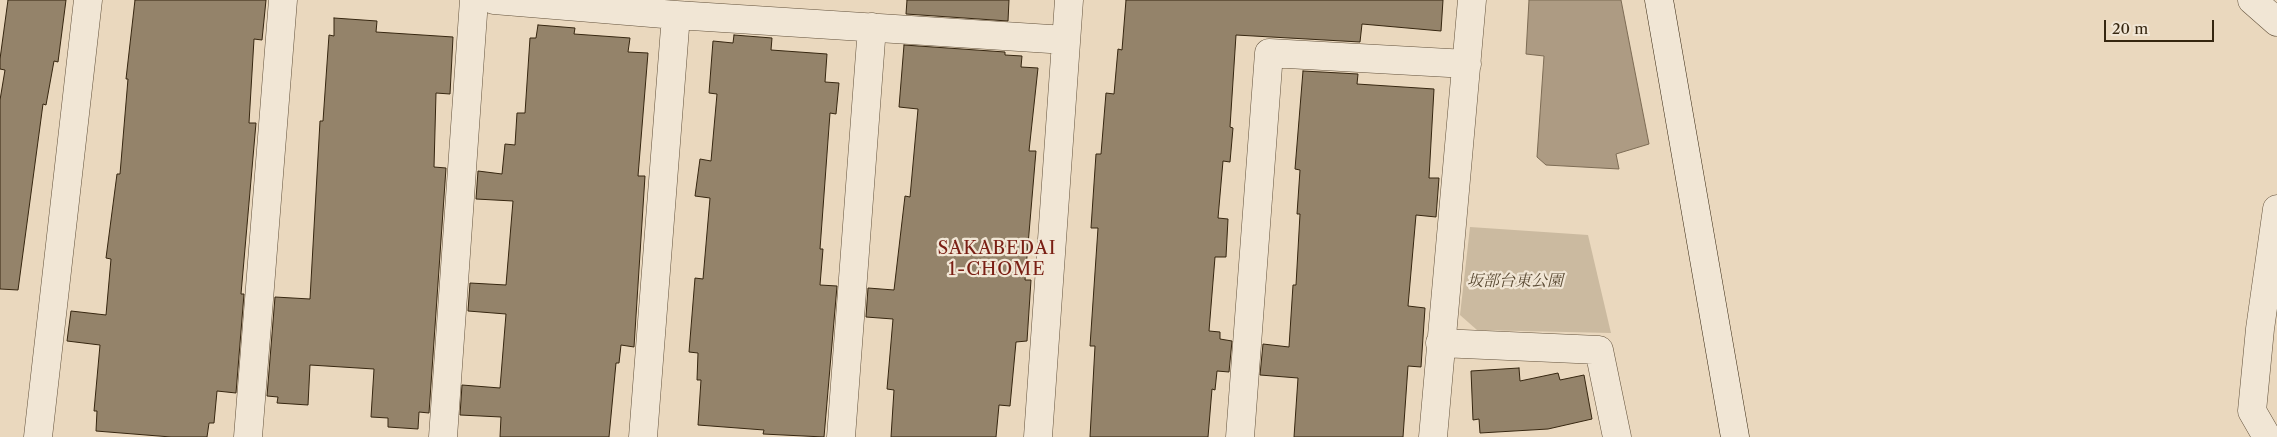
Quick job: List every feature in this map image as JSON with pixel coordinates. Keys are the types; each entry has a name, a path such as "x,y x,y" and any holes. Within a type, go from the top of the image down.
{"street":[{"path":"38,437 88,0"},
{"path":"248,437 283,0"},
{"path":"443,437 474,0"},
{"path":"494,0 676,15 1066,40"},
{"path":"1038,437 1069,0"},
{"path":"1433,437 1472,0"},
{"path":"1659,0 1735,437"},
{"path":"2252,0 2277,22"},
{"path":"643,437 676,15"},
{"path":"840,437 872,28"},
{"path":"1240,437 1269,53 1467,64"},
{"path":"2267,437 2252,411 2260,329 2277,209"},
{"path":"1440,343 1599,350 1617,437"}],"green space":[{"name":"坂部台東公園","path":"1470,227 1588,235 1611,333 1477,330 1460,315"}],"shaded area":[{"path":"1529,0 1621,0 1649,144 1616,154 1619,169 1546,165 1537,157 1544,56 1526,54"}],"building":[{"path":"8,0 66,0 58,62 54,61 46,105 43,104 18,290 0,289 0,100 5,70 0,69 0,59"},
{"path":"135,0 266,0 262,40 254,39 249,123 256,123 241,294 244,294 236,393 217,391 214,423 209,423 207,437 171,437 96,431 97,411 94,411 100,345 67,341 71,311 106,315 111,259 106,258 117,174 120,174 128,79 126,79"},
{"path":"907,0 1009,0 1008,21 906,14"},
{"path":"1126,0 1443,0 1441,31 1362,24 1360,42 1236,35 1230,127 1233,128 1230,162 1223,161 1218,218 1228,219 1226,257 1215,257 1209,331 1220,332 1220,339 1232,341 1229,372 1217,371 1215,390 1212,389 1208,437 1090,437 1095,346 1090,346 1098,228 1091,228 1096,154 1101,154 1106,93 1114,94 1118,49 1122,50"},
{"path":"334,18 377,21 376,32 453,37 450,94 436,93 434,167 446,168 429,413 419,412 418,429 388,427 388,418 371,417 374,369 310,365 308,405 277,403 278,397 267,396 275,297 310,299 320,121 323,121 329,35 334,36"},
{"path":"538,25 575,28 574,34 630,38 628,52 648,53 638,176 645,176 634,347 621,345 619,363 616,363 609,437 500,437 501,417 460,415 462,385 500,388 506,314 468,311 470,283 506,285 513,201 476,199 478,171 502,174 505,144 515,145 517,113 525,113 530,38 536,38"},
{"path":"734,35 772,38 771,50 827,54 825,82 839,83 836,114 830,113 820,249 823,249 820,285 837,286 824,437 763,434 764,430 698,425 701,380 697,380 698,353 689,352 695,278 703,279 710,198 695,196 700,159 711,161 717,94 709,93 713,41 733,43"},
{"path":"904,45 1005,52 1005,55 1022,56 1021,67 1038,68 1029,151 1036,151 1025,280 1031,280 1027,341 1016,342 1010,406 999,405 996,437 891,437 894,390 887,389 893,319 866,317 868,288 894,290 905,196 910,197 918,109 899,107"},
{"path":"1303,71 1358,74 1357,84 1434,89 1429,178 1439,178 1436,217 1416,215 1408,306 1425,308 1421,367 1408,366 1403,437 1294,437 1298,378 1260,375 1263,344 1289,347 1293,285 1296,285 1300,214 1297,214 1300,170 1295,169"},
{"path":"1519,368 1520,381 1558,373 1560,380 1584,375 1592,419 1548,429 1480,433 1479,419 1473,420 1471,371"}],"district":[{"name":"SAKABEDAI 1-CHOME","path":"997,259"}]}
